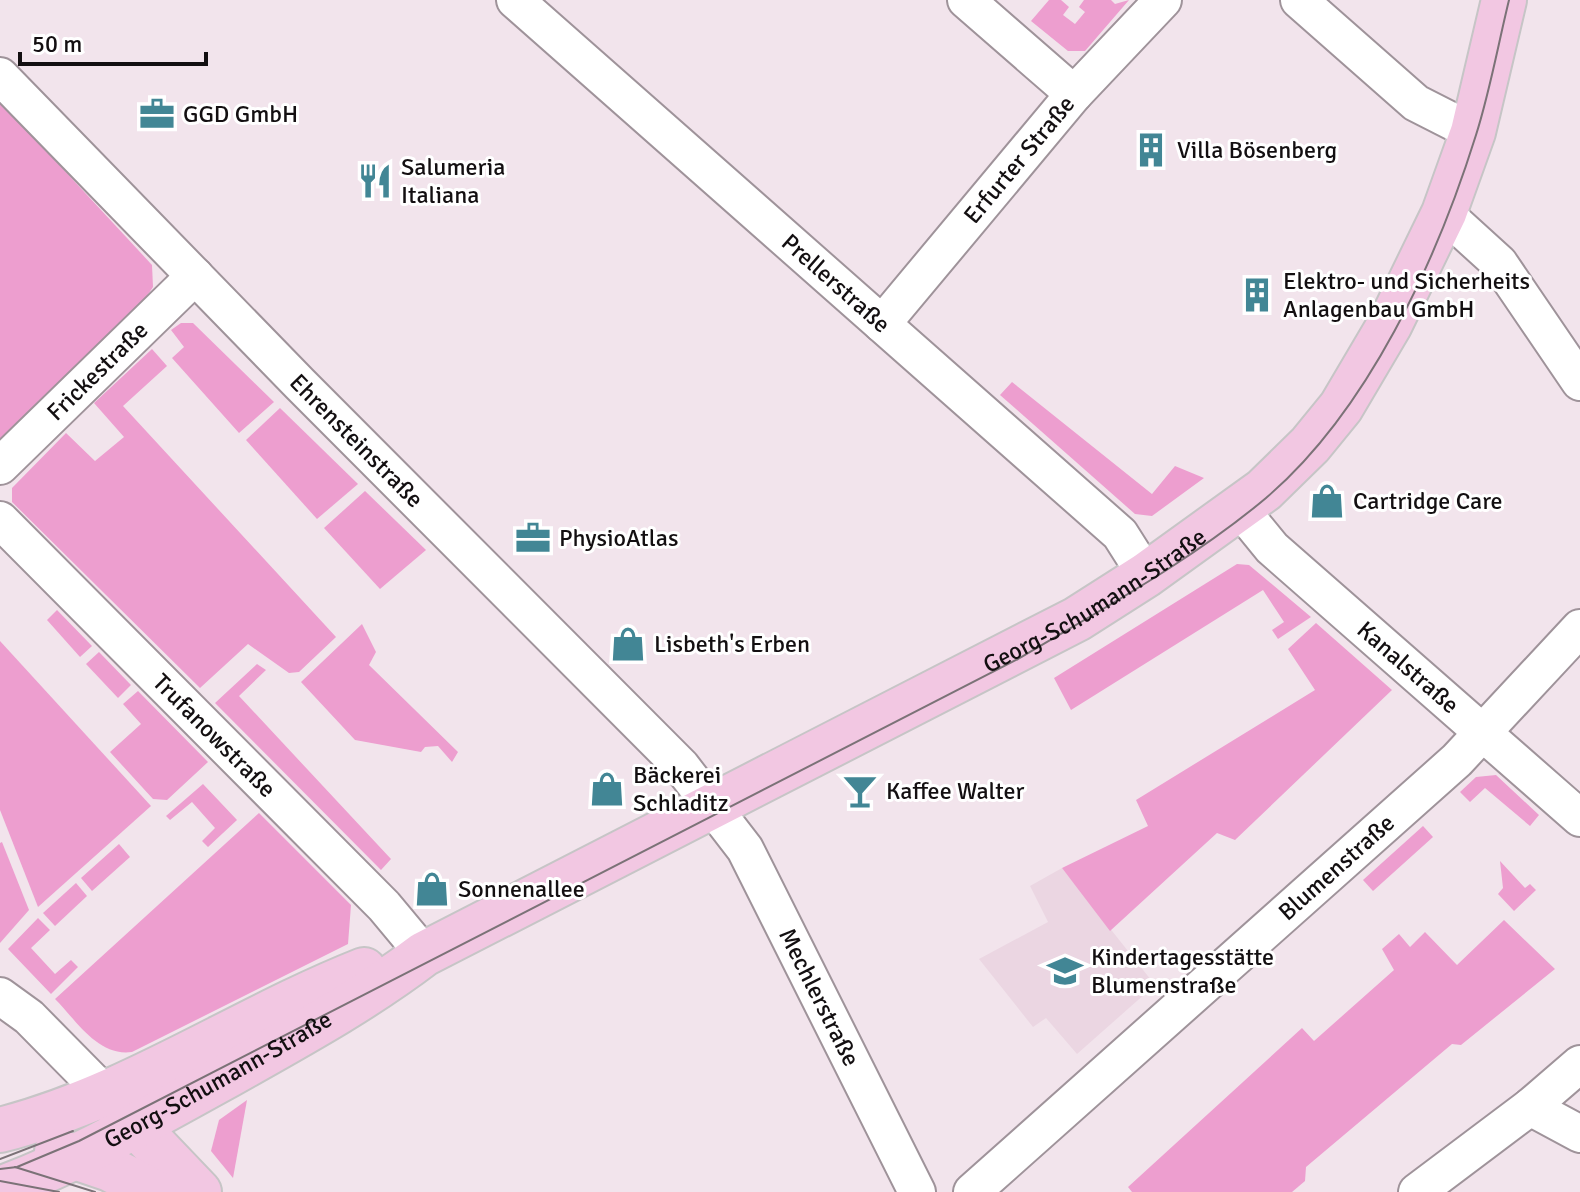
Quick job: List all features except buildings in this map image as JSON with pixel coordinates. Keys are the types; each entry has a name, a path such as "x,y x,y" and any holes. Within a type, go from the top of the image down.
{"main road":[{"name":"Georg-Schumann-Straße","path":"0,1189 137,1125 341,1012 424,954 1077,619 1241,510 1310,445 1341,407 1390,324 1444,213 1473,132 1504,0"},
{"name":"Georg-Schumann-Straße","path":"0,1130 106,1095 335,982 424,954"},
{"path":"106,1095 199,1192"},
{"path":"0,1141 76,1156 154,1192"}],"street":[{"name":"Prellerstraße","path":"515,0 1120,534 1146,575"},
{"path":"966,0 1074,94"},
{"name":"Erfurter Straße","path":"882,324 1074,94 1163,0"},
{"path":"1299,0 1416,103 1473,132"},
{"name":"Ehrensteinstraße","path":"0,76 681,766 715,806"},
{"path":"1444,213 1499,263 1580,382"},
{"name":"Frickestraße","path":"0,466 195,276"},
{"name":"Kanalstraße","path":"1241,510 1272,548 1580,818"},
{"name":"Trufanowstraße","path":"0,520 384,906 424,954"},
{"name":"Blumenstraße","path":"972,1192 1484,733 1580,628"},
{"name":"Mechlerstraße","path":"715,806 745,849 917,1192"},
{"path":"2,997 29,1017 106,1095"},
{"path":"1417,1192 1530,1107 1580,1064"},
{"path":"1530,1107 1580,1134"}],"shaded area":[{"path":"1049,0 1061,0 1069,7 1063,15 1075,24 1085,12 1079,7 1084,0 1111,0 1115,4 1129,0 1085,51 1068,51 1031,21"},
{"path":"0,101 152,265 153,287 145,299 0,440"},
{"path":"181,323 193,323 274,402 239,433 172,358 184,347 171,330"},
{"path":"152,349 167,366 123,406 336,637 299,672 289,673 248,644 200,688 12,502 12,488 66,433 95,461 124,437 94,403"},
{"path":"1012,382 1152,494 1175,466 1204,478 1152,516 1135,514 1000,395"},
{"path":"280,408 358,484 317,519 246,440"},
{"path":"365,491 426,550 380,589 324,528"},
{"path":"1237,564 1249,565 1311,617 1278,639 1272,630 1284,622 1263,590 1071,710 1054,678"},
{"path":"57,610 92,646 80,657 47,620"},
{"path":"1316,623 1392,690 1235,840 1217,833 1110,931 1062,868 1148,826 1136,800 1315,690 1288,649"},
{"path":"362,624 376,652 369,665 458,752 452,762 438,746 425,747 421,752 355,740 301,682"},
{"path":"0,641 151,806 38,907 0,810"},
{"path":"99,652 131,685 118,698 86,664"},
{"path":"257,664 266,670 239,696 391,859 381,870 215,703"},
{"path":"138,691 208,762 167,800 153,799 110,752 141,724 123,704"},
{"path":"1496,775 1539,815 1530,826 1485,788 1470,802 1460,792 1476,777"},
{"path":"203,784 237,820 208,847 202,841 215,828 192,802 170,820 166,816"},
{"path":"259,813 351,905 348,944 132,1052 120,1052 98,1043 55,999"},
{"path":"1423,826 1433,837 1373,891 1363,880"},
{"path":"0,843 29,910 0,943"},
{"path":"119,844 130,857 92,891 81,878"},
{"path":"1500,861 1525,888 1530,884 1536,890 1514,911 1498,894 1503,888"},
{"name":"Kindertagesstätte Blumenstraße","path":"1062,868 1155,985 1077,1054 1046,1018 1033,1027 979,959 1048,922 1030,886"},
{"path":"76,883 87,896 55,926 43,913"},
{"path":"38,918 50,930 31,948 55,974 71,960 78,967 51,994 8,949"},
{"path":"1504,920 1555,969 1461,1045 1452,1044 1306,1167 1305,1181 1292,1192 1132,1192 1128,1187 1302,1028 1314,1041 1394,970 1382,949 1399,934 1410,947 1425,932 1457,965"},
{"path":"247,1100 233,1178 211,1151 219,1120"}],"tram line":[{"path":"0,1169 17,1167 79,1141 1018,659 1145,583 1237,521 1303,463 1367,378 1395,331 1460,183 1486,102 1509,0"},
{"path":"0,1159 73,1131"},
{"path":"15,1167 95,1192"},
{"path":"0,1181 59,1192"}],"place":[{"name":"GGD GmbH","path":"157,114"},
{"name":"Villa Bösenberg","path":"1151,150"},
{"name":"Salumeria Italiana","path":"375,181"},
{"name":"Elektro- und Sicherheits Anlagenbau GmbH","path":"1257,295"},
{"name":"Cartridge Care","path":"1327,501"},
{"name":"PhysioAtlas","path":"533,538"},
{"name":"Lisbeth's Erben","path":"628,644"},
{"name":"Bäckerei Schladitz","path":"607,789"},
{"name":"Kaffee Walter","path":"860,791"},
{"name":"Sonnenallee","path":"432,889"},
{"name":"Kindertagesstätte Blumenstraße","path":"1065,971"}]}
